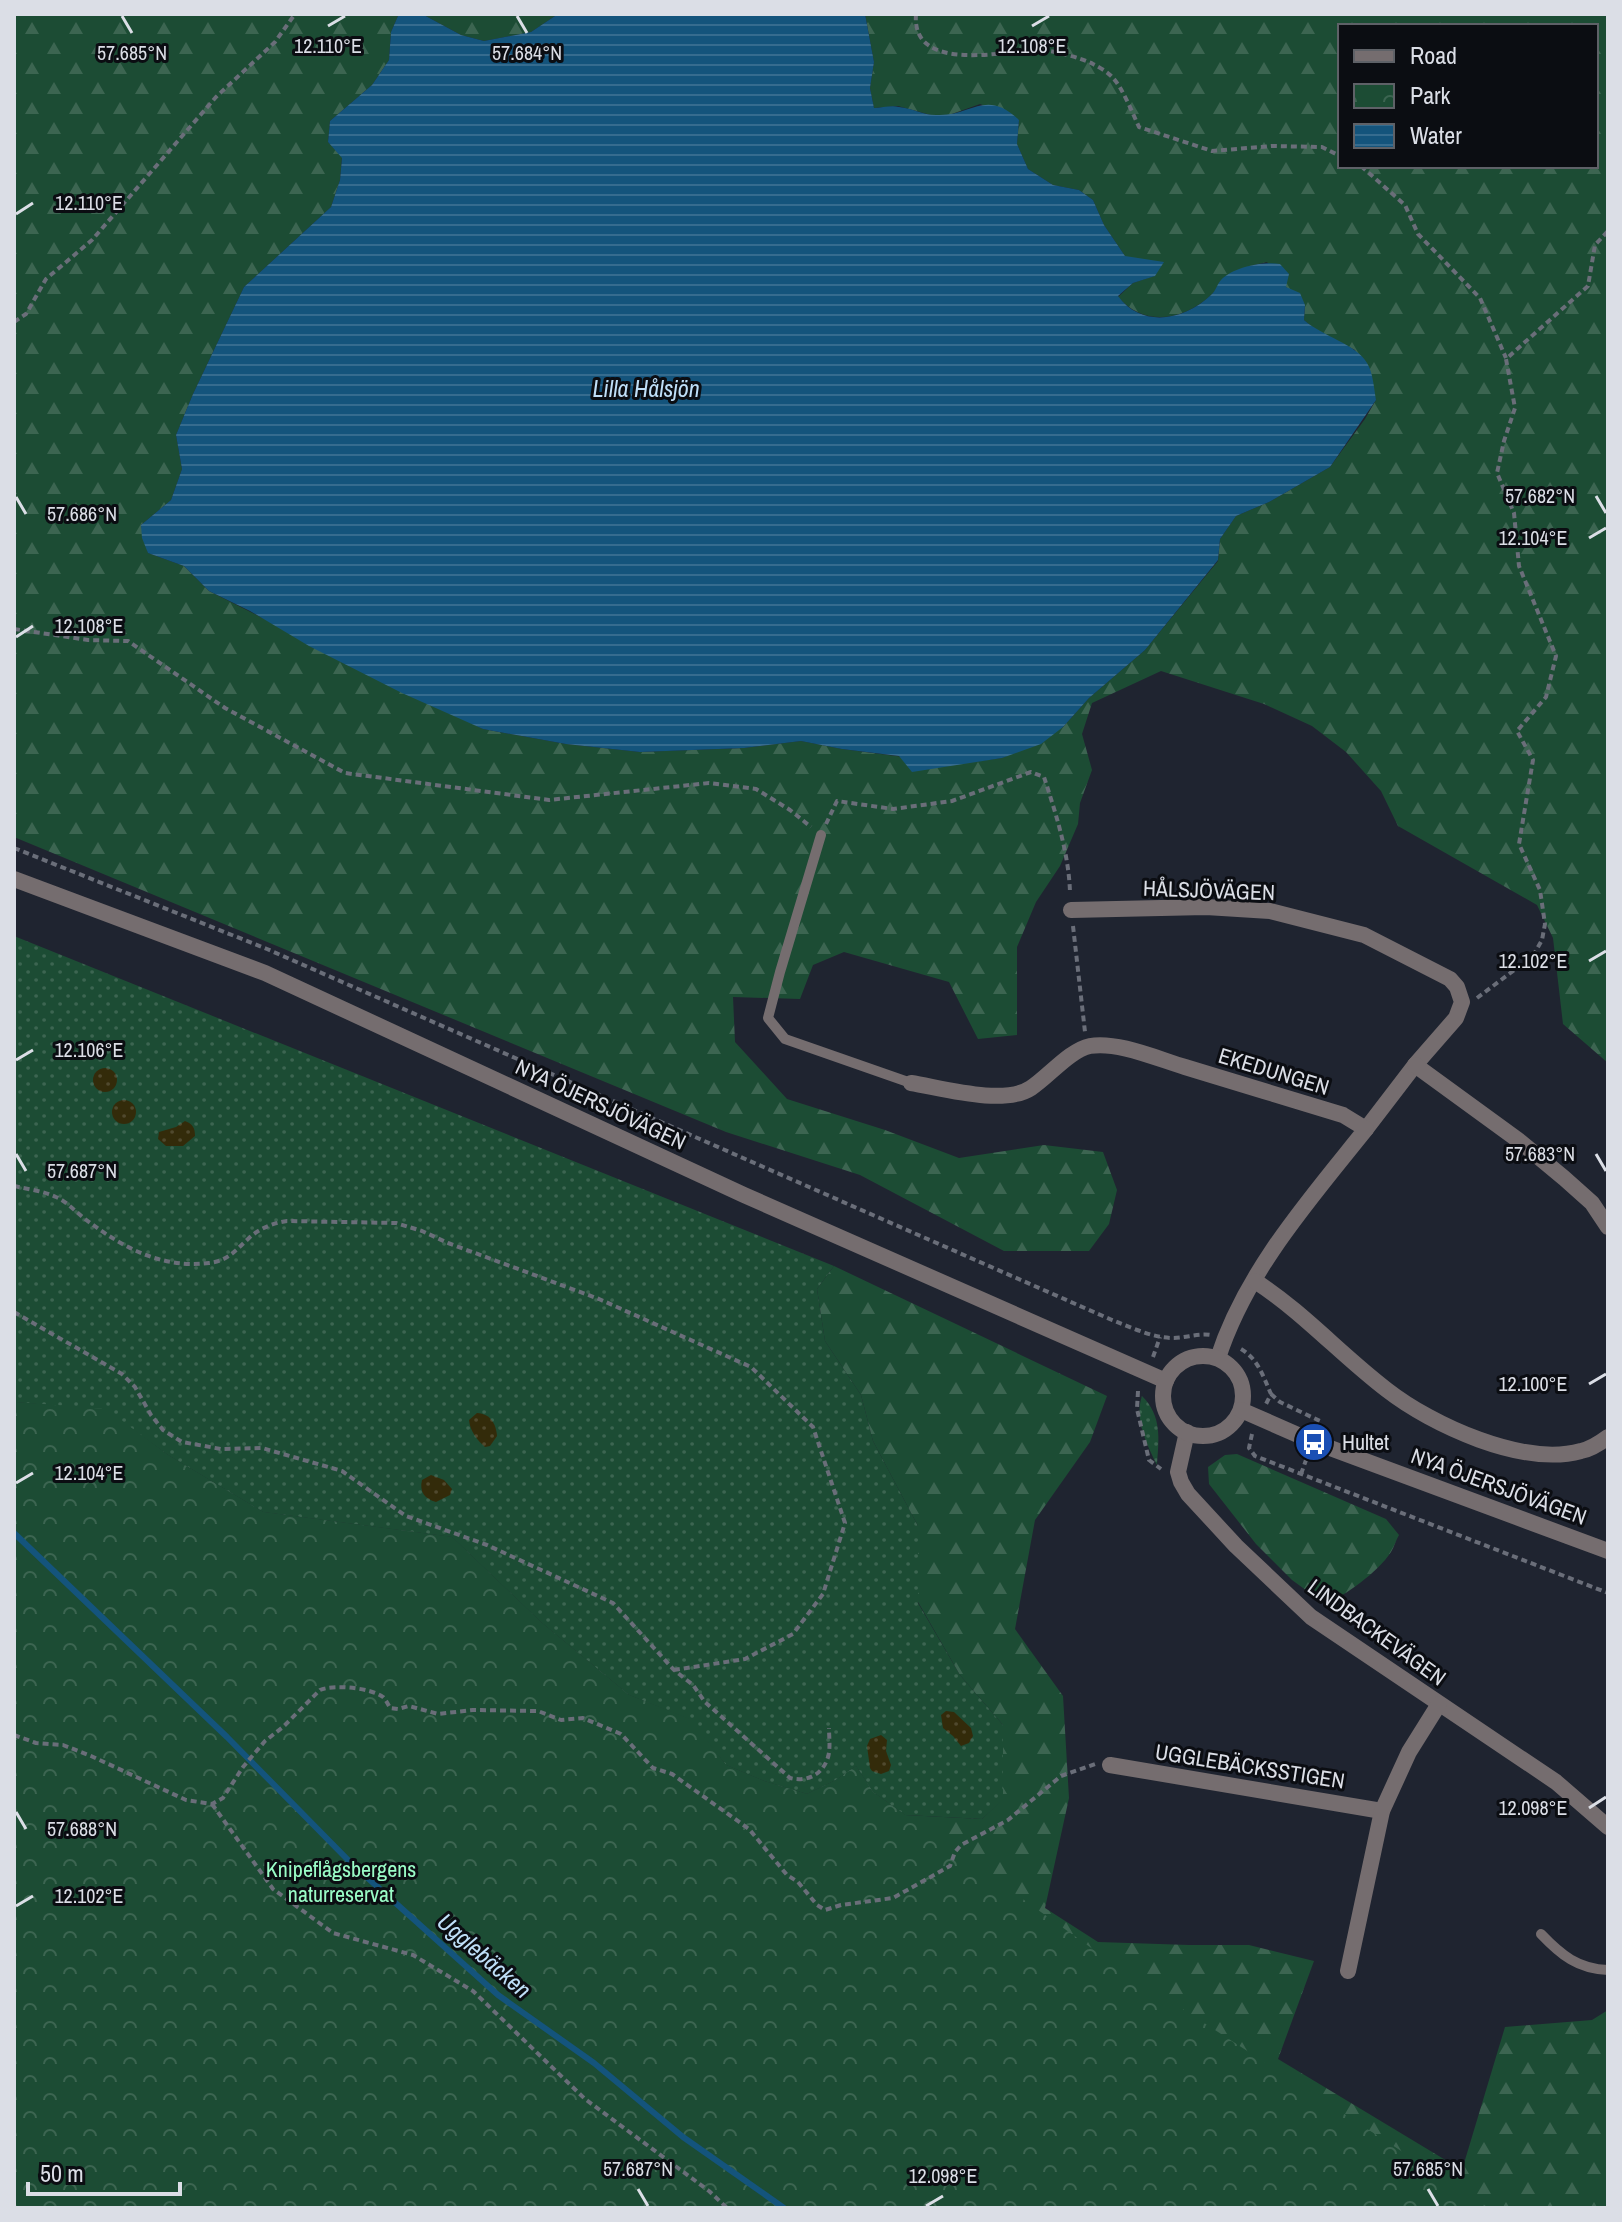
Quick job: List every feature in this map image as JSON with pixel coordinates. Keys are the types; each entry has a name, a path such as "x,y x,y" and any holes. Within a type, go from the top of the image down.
{"street":[{"name":"NYA ÖJERSJÖVÄGEN","path":"14,879 265,973 730,1188 1166,1381"},
{"name":"HÅLSJÖVÄGEN","path":"1071,910 1206,907 1270,911 1326,924 1364,935 1450,979 1457,987 1462,1002"},
{"path":"1218,1358 1255,1281 1299,1214 1415,1065 1456,1018 1462,1002"},
{"path":"911,1083 1010,1097 1031,1088 1087,1046"},
{"name":"EKEDUNGEN","path":"1087,1046 1120,1047 1154,1057 1343,1115 1366,1129"},
{"path":"1415,1065 1518,1140 1564,1178 1592,1203 1608,1227"},
{"path":"1255,1281 1289,1304 1389,1392 1445,1425 1503,1448 1559,1455 1581,1451 1608,1437"},
{"path":"1207,1355 1218,1358 1227,1363 1240,1379 1243,1389 1241,1410 1236,1420 1219,1433 1208,1436 1187,1432 1178,1427 1166,1411 1163,1401 1166,1381 1171,1371 1187,1358 1207,1355"},
{"name":"NYA ÖJERSJÖVÄGEN","path":"1241,1410 1314,1442 1608,1551"},
{"path":"1178,1472 1187,1432"},
{"name":"LINDBACKEVÄGEN","path":"1178,1472 1188,1494 1236,1546 1311,1617 1556,1782 1608,1827"},
{"path":"1348,1971 1382,1811 1409,1752 1439,1704"},
{"name":"UGGLEBÄCKSSTIGEN","path":"1110,1765 1382,1811"}],"lane":[{"path":"821,835 768,1018 785,1039 911,1083"},
{"path":"1541,1934 1560,1954 1575,1964 1608,1970"}],"path":[{"path":"14,322 26,314 46,279 92,240 216,97 275,42 295,14"},
{"path":"916,14 920,38 940,52 966,55 1043,50 1090,62 1114,78 1139,127 1181,142 1212,151 1272,146 1322,147 1338,155"},
{"path":"1363,168 1405,205 1418,234 1480,298 1506,359 1515,408 1497,473 1514,513 1519,566 1556,656 1546,697 1517,731 1533,760 1519,844 1540,890 1545,924 1542,940 1533,956 1473,1000 1462,1002"},
{"path":"1506,359 1588,286 1595,245 1608,231"},
{"path":"14,629 88,640 128,641 225,708 345,773 549,800 709,783 756,789 790,810 821,835 837,801 893,809 952,801 1031,772 1044,777 1069,873 1087,1046"},
{"path":"14,848 267,949 1112,1320 1160,1337 1189,1336"},
{"path":"14,1186 57,1197 126,1247 171,1263 213,1263 234,1255 251,1236 273,1223 396,1223 599,1299 751,1367 813,1427 845,1523 823,1594 793,1634 745,1659 674,1670"},
{"path":"14,1312 122,1374 135,1387 154,1420 171,1437 210,1448 262,1448 342,1471 406,1516 487,1545 613,1603 674,1670 693,1685 712,1709 790,1778 810,1778 826,1764 829,1728"},
{"path":"1150,1363 1160,1337"},
{"path":"1138,1391 1137,1409 1149,1460 1159,1469 1178,1472"},
{"path":"1271,1394 1280,1402 1320,1421"},
{"path":"1301,1474 1306,1460"},
{"path":"14,1735 36,1743 63,1745 186,1800 212,1804 223,1798 265,1741 327,1687 347,1686 382,1696 390,1708 409,1706 438,1714 473,1710 538,1711 561,1720 583,1718 621,1734 653,1768 672,1774 749,1829 787,1875 825,1910 893,1898 950,1866 961,1845 1008,1820 1061,1776 1093,1764 1110,1765"},
{"path":"212,1804 273,1889 333,1933 413,1955 473,1991 585,2099 709,2191 727,2208"}],"green space":[{"path":"14,14 407,14 398,16 391,32 389,60 372,85 330,121 328,142 342,157 340,180 331,207 244,287 176,435 182,469 171,500 141,525 148,553 184,566 209,591 483,729 566,744 640,752 744,748 801,741 957,764 1002,758 1063,727 1089,698 1145,650 1218,561 1220,539 1236,516 1269,502 1330,467 1376,400 1355,350 1316,330 1304,320 1305,305 1267,262 1226,277 1200,304 1176,315 1151,316 1128,307 1118,297 1133,283 1154,276 1125,256 1104,225 1093,200 1079,190 1053,185 1028,169 1017,144 1019,120 980,104 949,115 931,115 898,106 874,108 870,88 874,62 865,14 1608,14 1608,1063 1563,1024 1553,938 1537,905 1398,826 1381,791 1346,752 1312,726 1264,704 1161,671 1092,703 1082,734 1092,770 1080,803 1078,824 1060,866 1036,902 1017,947 1017,1035 978,1039 949,982 844,952 813,965 800,999 733,997 735,1042 787,1099 885,1130 959,1158 1044,1145 1103,1152 1117,1190 1109,1224 1089,1251 1004,1251 860,1175 726,1132 14,837"},
{"path":"422,14 558,14 531,32 484,41 461,35"},
{"path":"14,936 834,1266 817,1289 825,1341 861,1395 873,1441 918,1526 918,1603 960,1675 1003,1725 1004,1799 982,1819 905,1815 873,1792 856,1766 807,1794 764,1781 726,1765 689,1719 629,1695 542,1623 452,1537 263,1512 168,1455 106,1410 14,1402"},
{"name":"Knipeflågsbergens naturreservat","path":"834,1266 1107,1396 1090,1442 1035,1520 1015,1629 1063,1696 1069,1798 1045,1908 1098,1942 1249,1945 1314,1961 1278,2059 1462,2170 1505,2027 1592,2020 1608,2010 1608,2208 14,2208 14,1402 106,1409 168,1455 263,1512 452,1537 542,1623 629,1695 690,1719 726,1765 807,1794 856,1766 873,1792 905,1815 982,1819 1003,1799 1003,1725 960,1675 918,1602 918,1526 873,1441 861,1395 825,1341 817,1289"},
{"path":"1142,1396 1156,1420 1157,1465 1141,1422"},
{"name":"Knipeflågsbergens naturreservat","path":"14,1402 106,1409 168,1455 263,1512 452,1537 542,1623 629,1695 690,1719 726,1765 807,1794 856,1766 873,1792 1118,1967 1489,2208 14,2208"},
{"path":"1237,1454 1386,1519 1399,1535 1391,1552 1361,1582 1325,1604 1292,1580 1256,1544 1209,1484 1208,1467 1225,1455"}],"sand":[{"path":"105,1068 116,1075 117,1080 110,1091 105,1092 94,1085 93,1080 100,1069"},
{"path":"124,1100 133,1103 136,1112 133,1121 124,1124 115,1121 112,1112 115,1103"},
{"path":"185,1121 193,1127 195,1136 183,1146 166,1146 158,1139 159,1132"},
{"path":"477,1413 492,1420 495,1427 497,1436 490,1446 485,1447 471,1428 469,1420"},
{"path":"431,1475 444,1480 452,1489 450,1495 436,1502 426,1497 421,1488 422,1480"},
{"path":"946,1711 954,1712 971,1728 973,1736 969,1743 961,1746 943,1728 941,1715"},
{"path":"881,1735 887,1740 886,1751 891,1765 889,1771 881,1774 870,1768 867,1746 870,1739"}],"water":[{"name":"Lilla Hålsjön","path":"422,14 461,35 484,41 531,32 558,14 865,14 874,62 870,88 874,108 896,106 936,115 987,105 997,106 1019,120 1017,144 1028,169 1053,185 1079,190 1093,200 1104,225 1125,256 1164,262 1155,276 1133,283 1118,296 1128,306 1151,317 1176,315 1201,304 1226,275 1257,264 1280,264 1289,274 1286,287 1300,293 1305,305 1304,320 1347,345 1367,363 1376,400 1330,467 1269,502 1236,516 1220,539 1218,560 1145,650 1041,744 1002,758 912,772 899,756 801,741 744,748 640,752 566,744 483,729 402,693 209,591 184,566 148,553 142,538 141,525 171,500 182,469 176,435 244,287 331,207 340,180 342,158 328,142 330,121 372,85 389,60 391,32 398,16"}],"waterway":[{"name":"Ugglebäcken","path":"14,1533 227,1737 351,1863 498,1995 594,2063 683,2137 784,2208"}],"place":[{"name":"Hultet","path":"1314,1442"}]}
